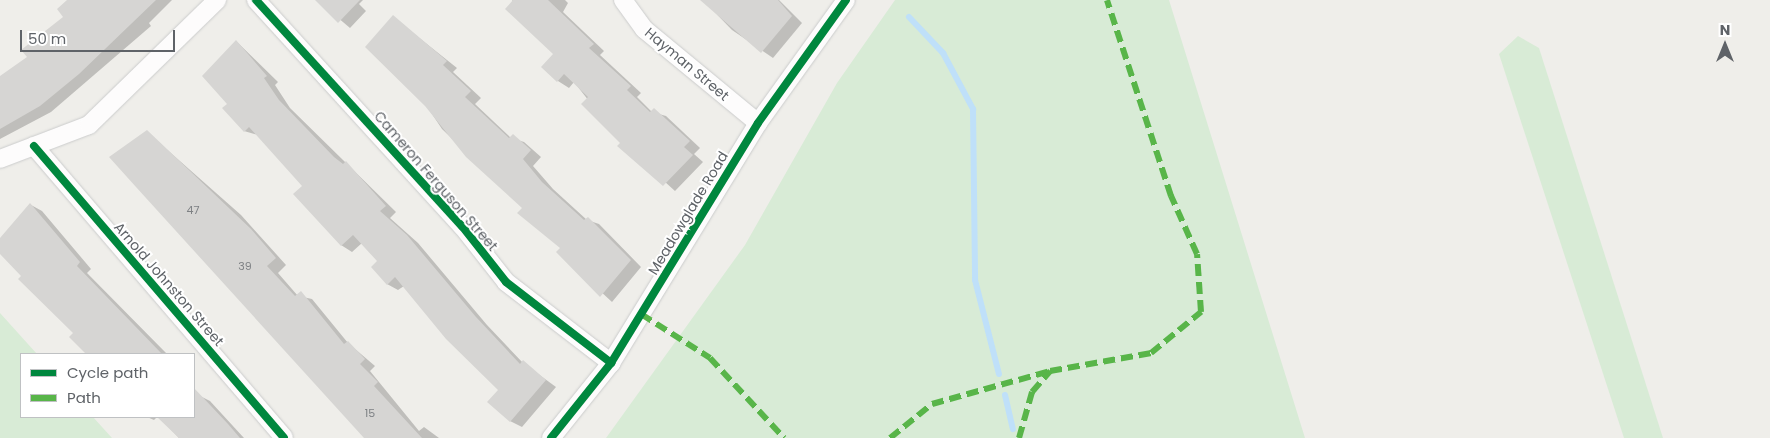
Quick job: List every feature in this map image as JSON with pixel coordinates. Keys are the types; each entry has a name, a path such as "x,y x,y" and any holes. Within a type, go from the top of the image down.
{"street":[{"path":"0,159 89,125 217,0"},
{"name":"Cameron Ferguson Street","path":"256,0 462,226 506,282 611,363"},
{"name":"Hayman Street","path":"623,0 644,30 758,123"},
{"name":"Meadowglade Road","path":"551,438 611,363 758,123 846,0"},
{"name":"Arnold Johnston Street","path":"34,146 284,438"}],"green space":[{"path":"895,0 1169,0 1305,438 606,438 745,245 837,83"},
{"path":"1518,36 1539,48 1663,438 1624,438 1499,54"},
{"path":"0,313 36,353 20,353 20,418 94,418 112,438 0,438"}],"building":[{"path":"67,0 156,0 79,74 40,106 0,129 0,76 27,57 21,50 63,17 57,9"},
{"path":"315,0 360,0 338,23"},
{"path":"513,0 548,0 594,44 589,48 631,86 627,90 650,112 654,108 690,141 684,147 693,155 663,186 617,146 620,143 581,104 588,97 564,74 557,82 541,67 553,54 505,9"},
{"path":"700,0 778,0 792,16 761,53"},
{"path":"393,15 447,61 443,65 471,91 465,97 509,138 513,134 531,150 523,159 542,182 584,220 588,217 631,260 600,297 556,252 560,248 517,213 522,208 466,157 425,106 365,47"},
{"path":"236,40 267,76 264,78 279,100 334,157 343,164 346,161 386,206 380,211 407,235 476,317 520,364 523,360 546,380 510,422 487,402 498,390 446,339 395,277 387,285 371,267 377,261 353,235 341,246 293,194 302,186 249,127 244,132 222,108 227,104 202,76"},
{"path":"147,130 251,229 276,258 267,266 295,296 301,291 344,344 348,341 365,359 360,364 378,382 374,386 422,438 364,438 109,157"},
{"path":"30,203 80,262 77,266 161,353 85,353 69,337 73,333 18,279 21,276 0,254 0,238"},
{"path":"195,389 240,438 179,438 158,418 195,418"}],"waterway":[{"path":"909,17 943,53 973,109 975,280 999,374"},
{"path":"1005,395 1013,429"}],"marked path":[{"path":"890,438 932,404 1050,371 1151,353 1201,312 1197,254 1171,196 1107,0"},
{"path":"641,314 710,358 784,438"},
{"path":"1019,438 1032,392 1050,371"}],"cycle path":[{"path":"256,0 462,226 506,282 611,363"},
{"path":"551,438 611,363 758,123 846,0"},
{"path":"34,146 284,438"}]}
